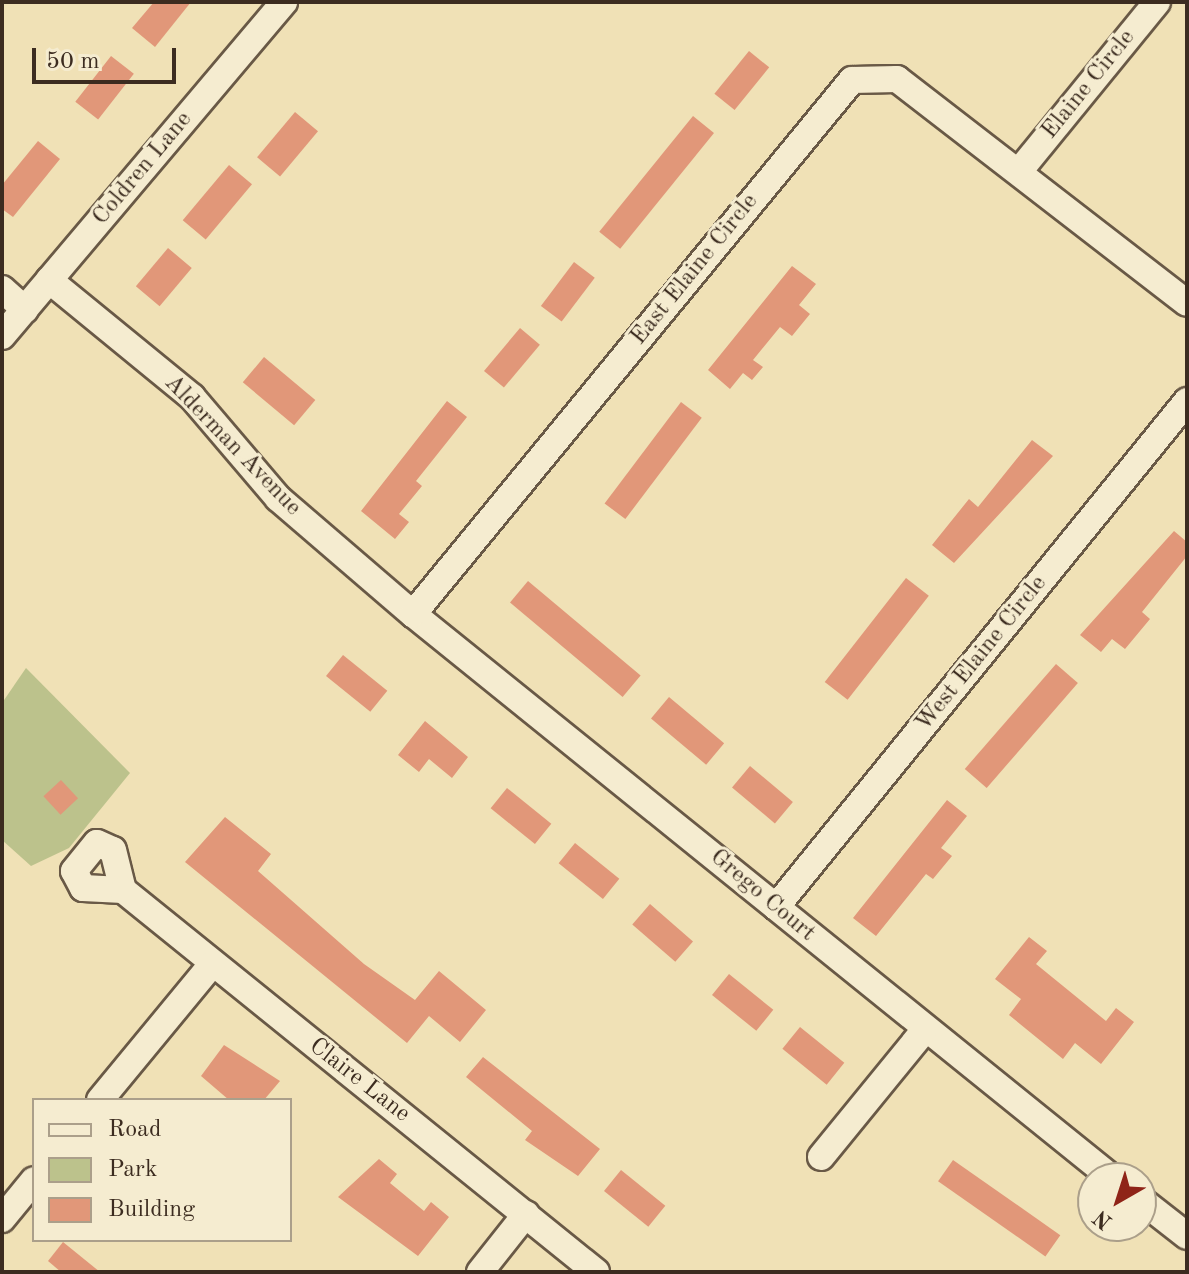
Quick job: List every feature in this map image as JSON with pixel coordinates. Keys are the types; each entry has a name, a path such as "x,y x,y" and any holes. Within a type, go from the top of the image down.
{"street":[{"name":"Coldren Lane","path":"2,336 284,2"},
{"name":"Elaine Circle","path":"1021,169 1157,2"},
{"name":"East Elaine Circle","path":"413,614 852,80 897,79 1021,169"},
{"path":"1021,169 1187,303"},
{"name":"Alderman Avenue","path":"49,280 192,397 278,498 413,614"},
{"path":"2,289 25,310"},
{"name":"West Elaine Circle","path":"776,907 1187,401"},
{"name":"Grego Court","path":"413,614 776,907 923,1032 1091,1162"},
{"name":"Claire Lane","path":"123,890 596,1272"},
{"path":"102,1098 212,964"},
{"path":"821,1157 923,1032"},
{"path":"2,1219 32,1182"},
{"path":"1157,1211 1185,1231"},
{"path":"480,1272 526,1214"}],"green space":[{"path":"26,668 130,773 69,848 31,866 2,840 2,703"}],"building":[{"path":"154,2 191,2 155,47 132,28"},
{"path":"749,51 769,67 735,110 714,94"},
{"path":"111,56 134,74 98,120 75,102"},
{"path":"295,112 318,131 280,176 257,157"},
{"path":"693,116 714,133 620,249 599,232"},
{"path":"38,141 60,159 13,217 2,209 2,185"},
{"path":"229,165 252,184 206,239 183,220"},
{"path":"168,248 192,268 160,306 136,286"},
{"path":"574,262 595,278 562,322 541,306"},
{"path":"792,266 816,284 799,305 810,314 792,336 780,327 753,360 763,367 752,380 743,373 730,389 708,370"},
{"path":"520,328 540,345 504,388 484,371"},
{"path":"264,357 315,400 294,425 243,382"},
{"path":"447,401 467,417 416,481 422,486 399,514 409,522 395,539 361,511"},
{"path":"681,402 702,418 625,519 605,503"},
{"path":"1032,440 1053,456 954,563 932,545 969,499 978,507"},
{"path":"1174,531 1187,542 1187,556 1142,612 1150,619 1125,649 1112,639 1101,652 1080,635"},
{"path":"906,578 929,596 848,700 825,682"},
{"path":"528,581 641,675 623,697 510,602"},
{"path":"343,655 387,691 370,712 326,676"},
{"path":"1056,664 1078,683 987,788 965,769"},
{"path":"669,697 724,743 706,765 651,718"},
{"path":"425,721 468,757 452,778 429,759 419,772 398,755"},
{"path":"750,766 793,802 775,823 732,787"},
{"path":"61,780 78,798 60,815 43,796"},
{"path":"507,788 551,824 535,844 491,808"},
{"path":"947,800 967,816 941,848 952,856 933,879 926,874 876,936 853,918"},
{"path":"225,817 271,854 258,871 364,964 415,1000 439,971 486,1010 460,1042 429,1016 407,1043 185,862"},
{"path":"575,843 619,879 603,899 559,863"},
{"path":"650,904 693,941 675,962 632,924"},
{"path":"1029,937 1047,951 1036,964 1106,1021 1116,1008 1134,1022 1101,1064 1075,1043 1063,1059 1009,1015 1021,999 995,979"},
{"path":"729,974 773,1010 756,1031 712,995"},
{"path":"800,1027 844,1063 827,1085 782,1049"},
{"path":"224,1045 280,1081 266,1098 227,1098 201,1076"},
{"path":"483,1057 600,1149 578,1176 525,1140 532,1131 466,1077"},
{"path":"379,1159 397,1174 390,1183 424,1211 431,1202 449,1217 418,1256 338,1197"},
{"path":"953,1160 1060,1235 1045,1256 938,1181"},
{"path":"621,1170 665,1206 648,1227 604,1191"},
{"path":"63,1242 100,1272 61,1272 48,1261"}]}
